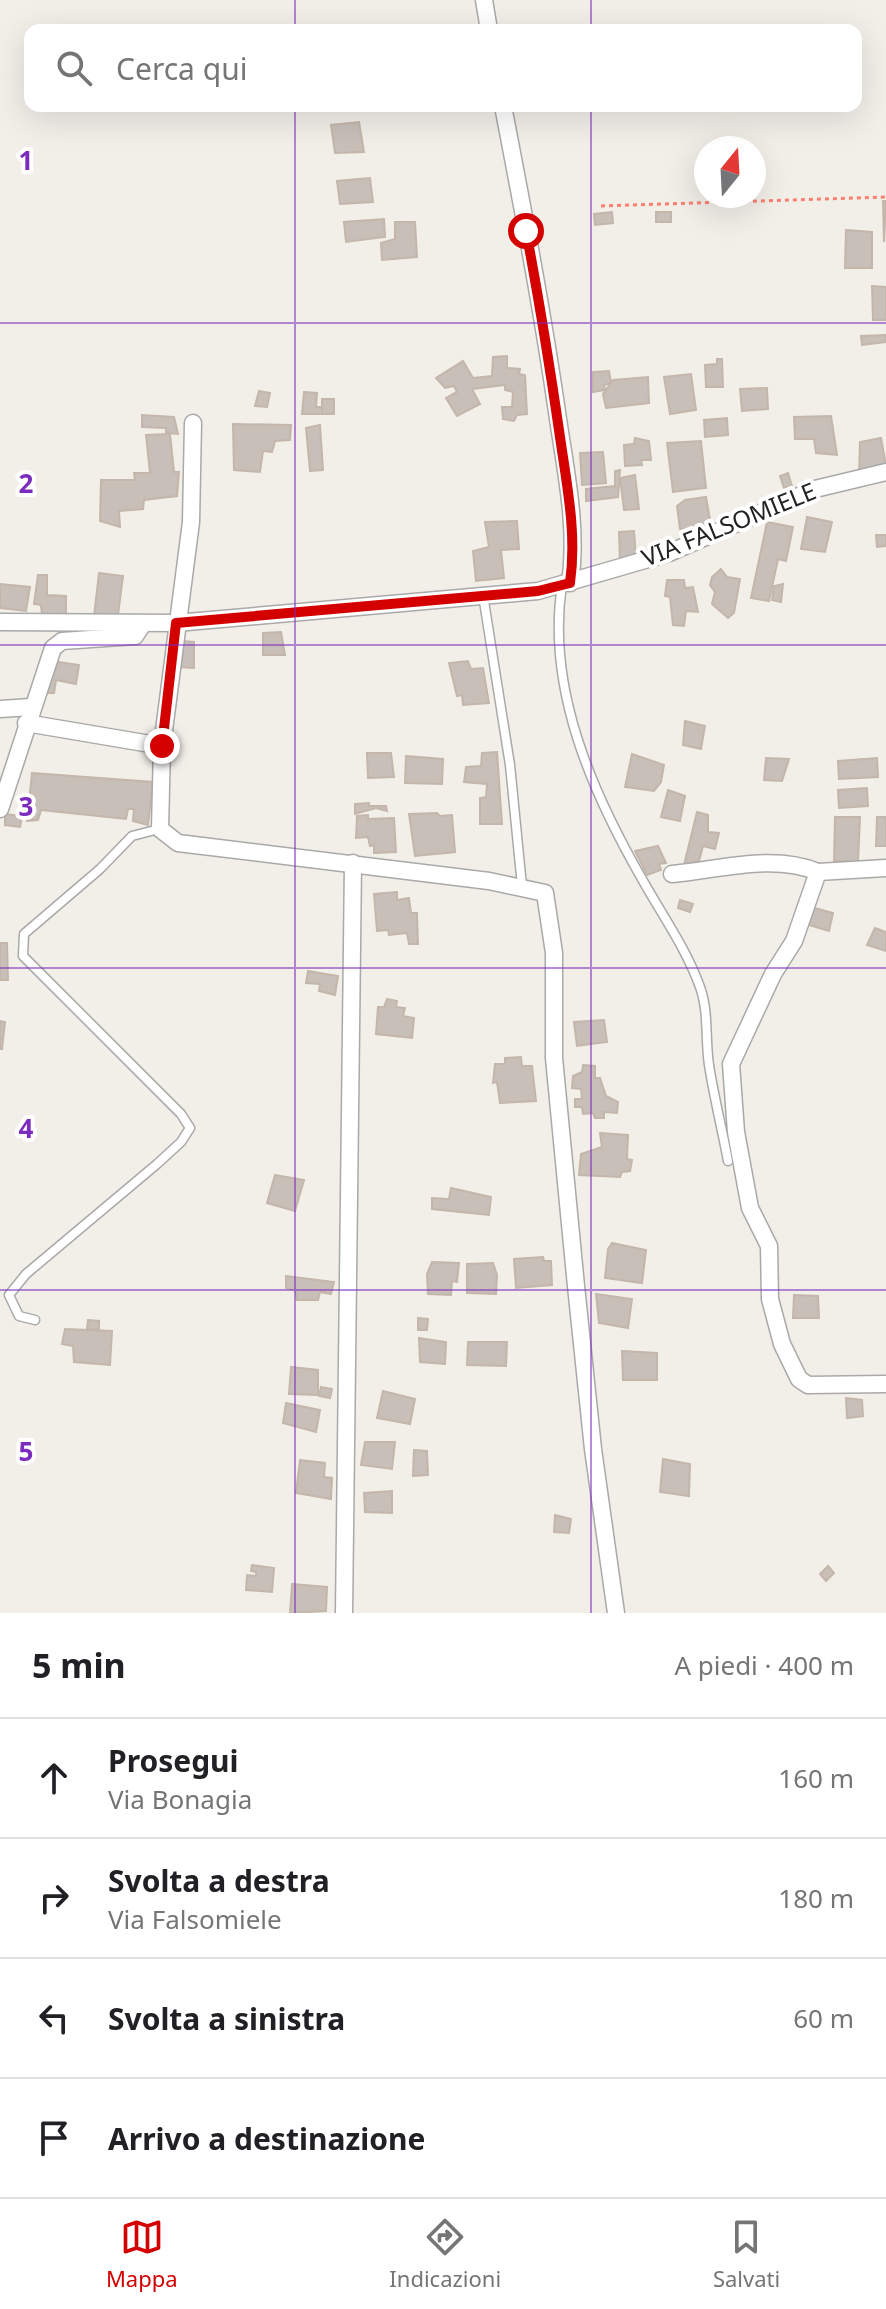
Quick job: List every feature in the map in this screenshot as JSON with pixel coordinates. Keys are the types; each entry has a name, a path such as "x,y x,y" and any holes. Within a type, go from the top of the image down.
{"street":[{"path":"484,0 488,24"},
{"path":"504,112 546,338 570,507 574,553 566,584"},
{"path":"193,423 191,522 162,746 160,829 178,843 522,886 545,893 554,953 554,1058 593,1449 616,1613"},
{"name":"VIA FALSOMIELE","path":"0,622 176,623 538,591 669,553 815,489 886,472"},
{"path":"0,809 47,657 62,641 135,636 143,624"},
{"path":"0,709 162,746"},
{"path":"344,1613 353,863"},
{"path":"672,874 761,863 801,864 818,872 886,868"},
{"path":"818,872 794,941 773,974 731,1064 736,1132 750,1208 769,1246 770,1299 782,1344 799,1379 808,1385 886,1384"}],"lane":[{"path":"566,584 560,650 574,735 640,876 685,951 701,989 707,1017 708,1063 728,1161"},
{"path":"483,595 510,765 522,886"},
{"path":"35,1320 19,1316 9,1295 26,1274 181,1142 190,1128 181,1114 23,956 24,934 89,880 132,836 160,829"}],"path":[{"path":"601,206 886,197"}],"building":[{"path":"359,122 364,152 335,153 331,125"},
{"path":"370,178 373,202 340,204 337,181"},
{"path":"883,201 886,201 884,242"},
{"path":"612,212 613,223 595,225 594,214"},
{"path":"656,212 671,212 671,222 656,222"},
{"path":"384,219 385,237 346,242 344,222"},
{"path":"395,222 415,222 417,257 382,260 381,243 395,239"},
{"path":"846,230 872,232 872,268 845,268"},
{"path":"872,286 886,287 886,320 873,320"},
{"path":"886,335 886,342 862,345 861,336"},
{"path":"507,356 507,368 520,369 519,374 525,375 527,414 517,415 514,421 503,419 502,407 512,407 513,392 505,390 505,385 472,389 480,404 457,416 446,398 457,392 454,386 445,388 436,378 463,361 473,378 492,376 493,357"},
{"path":"717,359 722,359 723,387 706,387 705,365 717,364"},
{"path":"609,371 611,383 604,385 605,390 593,392 593,372"},
{"path":"691,374 696,410 670,414 664,377"},
{"path":"648,377 649,403 606,408 603,394 613,380"},
{"path":"767,388 768,409 742,411 740,389"},
{"path":"259,391 270,393 267,407 255,406"},
{"path":"304,392 317,393 316,407 322,407 322,414 302,414"},
{"path":"322,399 334,399 334,414 322,414"},
{"path":"142,415 174,417 178,434 166,433 166,428 142,427"},
{"path":"831,416 837,455 816,453 814,439 795,439 794,417"},
{"path":"727,418 728,435 705,437 704,420"},
{"path":"233,424 291,425 290,440 275,441 272,452 263,451 260,472 234,470"},
{"path":"320,425 323,470 310,471 306,428"},
{"path":"170,434 174,472 179,472 177,496 144,500 143,509 119,511 120,527 100,521 101,480 135,480 134,473 150,473 146,435"},
{"path":"635,438 649,441 651,460 641,460 642,465 625,466 624,445 634,444"},
{"path":"881,438 886,466 859,474 860,442"},
{"path":"701,441 706,488 673,492 667,443"},
{"path":"603,452 606,483 582,485 580,453"},
{"path":"620,470 618,497 586,501 586,489 615,486 615,471"},
{"path":"788,473 792,486 784,488 780,476"},
{"path":"635,475 639,509 624,510 620,478"},
{"path":"706,497 712,530 688,535 687,529 680,529 677,506 685,500"},
{"path":"807,517 832,522 825,552 801,549"},
{"path":"517,521 519,549 501,550 504,578 476,581 473,551 489,547 485,522"},
{"path":"767,522 793,527 786,561 778,559 769,601 751,598"},
{"path":"634,531 636,557 620,562 619,532"},
{"path":"876,535 886,535 886,546 877,547"},
{"path":"721,569 727,577 740,579 734,613 728,618 712,604 715,592 710,585 712,577"},
{"path":"99,573 123,576 118,615 94,616"},
{"path":"38,575 47,575 47,595 66,596 66,617 42,615 41,605 34,604"},
{"path":"667,580 684,580 685,588 693,587 698,612 686,611 684,626 673,625 670,597 665,596"},
{"path":"0,584 30,587 26,611 0,608"},
{"path":"783,584 781,602 772,600 774,586"},
{"path":"281,632 285,655 263,655 263,633"},
{"path":"182,641 194,642 194,668 177,667"},
{"path":"52,661 79,665 76,684 56,680 54,693 47,693"},
{"path":"468,661 471,669 483,668 489,703 463,705 462,695 457,696 449,663"},
{"path":"685,721 705,726 701,749 683,745"},
{"path":"497,752 502,824 480,824 480,798 486,797 487,784 464,782 466,767 481,766 482,753"},
{"path":"367,753 391,753 394,777 368,778"},
{"path":"632,754 664,765 661,782 654,791 625,787"},
{"path":"406,756 443,759 442,784 405,783"},
{"path":"766,758 789,759 782,781 764,780"},
{"path":"877,758 878,777 839,779 838,761"},
{"path":"32,773 153,782 148,825 133,821 134,809 128,809 126,819 41,810 38,820 27,821"},
{"path":"867,788 868,806 839,808 838,790"},
{"path":"668,790 685,796 680,821 661,817"},
{"path":"369,803 369,806 386,806 387,811 376,808 355,814 355,804"},
{"path":"697,812 708,815 708,832 719,833 715,849 703,846 697,869 683,869"},
{"path":"437,813 440,816 452,815 455,852 415,856 409,814"},
{"path":"5,814 22,816 20,827 5,825"},
{"path":"368,815 368,819 394,818 396,852 374,853 374,845 370,846 368,837 356,838 357,816"},
{"path":"835,817 860,817 858,862 834,861"},
{"path":"877,817 886,817 886,846 876,846"},
{"path":"658,846 666,863 659,864 661,870 647,875 635,851"},
{"path":"397,892 397,900 409,898 411,913 417,913 418,944 409,944 407,933 389,935 388,930 377,931 374,894"},
{"path":"680,900 693,904 690,912 678,908"},
{"path":"811,907 833,913 829,931 806,924"},
{"path":"875,928 886,932 886,951 867,945"},
{"path":"0,943 7,943 8,980 0,980"},
{"path":"308,971 338,976 335,995 319,991 320,984 306,983"},
{"path":"387,999 397,1001 396,1007 405,1008 403,1016 414,1018 412,1038 376,1034 378,1007 384,1007"},
{"path":"604,1020 607,1042 577,1046 574,1022"},
{"path":"0,1021 5,1022 2,1049 0,1049"},
{"path":"521,1057 522,1066 532,1066 536,1101 500,1103 497,1082 493,1083 495,1064 505,1064 505,1058"},
{"path":"583,1065 595,1066 595,1078 600,1078 606,1096 618,1102 617,1113 604,1112 604,1118 595,1118 593,1113 583,1114 582,1107 575,1107 575,1099 582,1099 581,1089 572,1088 573,1076 582,1072"},
{"path":"600,1133 628,1135 627,1159 632,1160 630,1171 622,1172 620,1177 579,1175 581,1154 602,1147"},
{"path":"275,1175 304,1180 295,1211 267,1203"},
{"path":"451,1188 491,1197 489,1215 432,1209 432,1198 449,1199"},
{"path":"612,1243 646,1250 642,1283 605,1278 608,1249"},
{"path":"543,1257 544,1261 551,1261 552,1285 516,1288 514,1259"},
{"path":"432,1262 459,1263 457,1282 452,1281 451,1295 428,1294 427,1274"},
{"path":"493,1263 497,1275 496,1294 467,1293 467,1264"},
{"path":"286,1276 334,1282 331,1294 320,1292 318,1300 297,1300 295,1290 286,1288"},
{"path":"596,1294 632,1299 628,1328 599,1323"},
{"path":"794,1295 818,1296 819,1318 793,1318"},
{"path":"418,1318 428,1319 427,1330 418,1330"},
{"path":"88,1320 99,1321 99,1329 87,1329"},
{"path":"65,1329 112,1331 110,1365 74,1362 73,1346 62,1344"},
{"path":"419,1338 446,1342 445,1364 420,1362"},
{"path":"468,1342 507,1342 506,1366 467,1365"},
{"path":"622,1351 657,1353 657,1380 623,1380"},
{"path":"291,1367 318,1370 318,1395 289,1394"},
{"path":"321,1387 332,1389 330,1398 319,1396"},
{"path":"383,1391 415,1399 410,1424 377,1418"},
{"path":"846,1398 862,1400 863,1416 847,1418"},
{"path":"286,1403 320,1410 316,1432 283,1423"},
{"path":"365,1442 395,1442 392,1469 361,1465"},
{"path":"414,1450 427,1451 428,1475 413,1476"},
{"path":"663,1459 690,1464 689,1496 660,1492"},
{"path":"300,1460 325,1463 324,1477 332,1478 331,1499 296,1493"},
{"path":"392,1491 392,1513 365,1512 364,1493"},
{"path":"555,1515 571,1519 569,1533 554,1532"},
{"path":"252,1565 274,1568 272,1592 246,1590 247,1575 256,1576 256,1572 251,1571"},
{"path":"828,1566 834,1573 826,1581 820,1574"},
{"path":"292,1584 327,1587 326,1611 290,1613"}],"route":[{"path":"162,746 176,623 538,591 570,583 574,553 570,507 546,338 526,231"}]}
